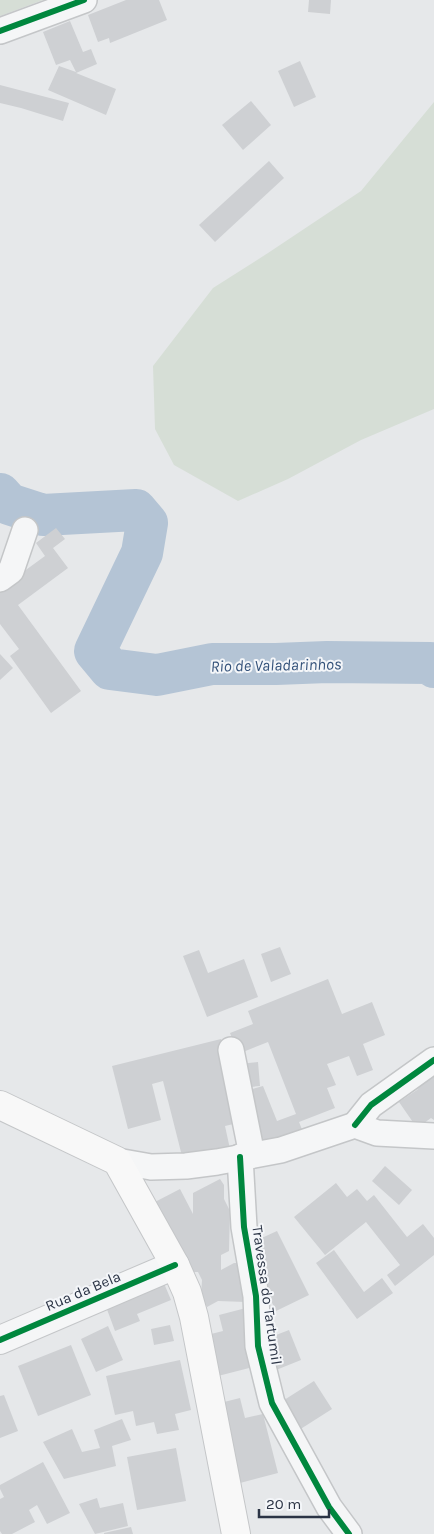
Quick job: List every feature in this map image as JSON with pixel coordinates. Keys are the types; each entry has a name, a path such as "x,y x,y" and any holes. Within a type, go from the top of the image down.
{"main road":[{"path":"0,1105 117,1162 175,1265 187,1292 194,1317 236,1534"}],"street":[{"path":"0,31 84,0"},
{"path":"0,579 11,570 25,530"},
{"name":"Travessa do Tartumil","path":"231,1050 246,1156 244,1227 256,1296 258,1346 272,1403 329,1507 348,1534"},
{"path":"117,1162 151,1167 186,1166 281,1150 355,1125 371,1105 434,1060"},
{"path":"355,1125 377,1133 434,1136"},
{"name":"Rua da Bela","path":"0,1340 175,1265"}],"shaded area":[{"path":"0,0 43,0 0,16"},
{"path":"434,102 434,409 361,440 288,479 238,501 174,465 155,429 153,366 213,288 361,191"}],"building":[{"path":"126,0 159,0 167,20 110,43 109,38 98,42 88,15"},
{"path":"309,0 331,0 330,14 308,12"},
{"path":"70,21 83,52 91,49 97,64 76,73 116,89 106,115 48,90 59,66 76,72 70,60 56,65 43,32"},
{"path":"300,61 316,97 294,107 278,71"},
{"path":"0,85 69,103 63,121 0,103"},
{"path":"251,101 271,125 243,150 222,125"},
{"path":"269,161 284,178 215,242 199,225"},
{"path":"56,528 65,539 53,548 68,568 18,605 81,691 51,713 10,656 19,649 0,624 0,579 8,583 45,556 36,543"},
{"path":"0,654 13,668 0,680"},
{"path":"280,947 291,974 271,982 261,954"},
{"path":"199,950 208,973 244,959 258,997 207,1017 183,956"},
{"path":"328,979 342,1014 372,1002 385,1035 363,1044 373,1070 357,1076 349,1056 327,1064 336,1085 327,1088 335,1108 299,1122 303,1132 252,1148 241,1092 263,1086 277,1121 296,1114 268,1042 238,1054 230,1033 253,1024 248,1011"},
{"path":"221,1039 242,1122 225,1126 230,1149 183,1160 163,1081 152,1084 161,1120 128,1129 112,1066"},
{"path":"258,1062 260,1086 240,1088 238,1064"},
{"path":"434,1069 434,1120 431,1118 417,1128 399,1102 417,1090"},
{"path":"385,1166 412,1190 399,1205 372,1181"},
{"path":"220,1179 224,1185 224,1199 230,1211 229,1251 221,1255 221,1270 234,1263 243,1263 246,1302 218,1301 207,1307 201,1296 202,1280 198,1272 188,1272 153,1203 180,1189 193,1214 193,1193"},
{"path":"336,1183 347,1197 357,1189 367,1201 374,1195 407,1237 423,1224 434,1238 434,1255 395,1286 387,1275 400,1265 366,1222 325,1255 294,1217"},
{"path":"277,1231 309,1295 276,1311 255,1267 263,1263 253,1242"},
{"path":"334,1250 364,1292 382,1278 393,1293 357,1319 316,1263"},
{"path":"163,1281 171,1300 137,1314 140,1321 115,1331 105,1304"},
{"path":"246,1308 261,1365 218,1376 207,1335 223,1331 219,1315"},
{"path":"170,1325 174,1341 154,1345 151,1329"},
{"path":"108,1326 123,1360 96,1372 81,1339"},
{"path":"289,1330 301,1360 271,1372 258,1342"},
{"path":"71,1345 91,1395 38,1416 18,1366"},
{"path":"180,1360 191,1410 175,1414 179,1430 157,1434 154,1422 136,1426 133,1411 115,1415 106,1376"},
{"path":"314,1381 332,1409 299,1430 281,1402"},
{"path":"4,1395 18,1431 0,1438 0,1396"},
{"path":"240,1398 245,1418 263,1414 278,1473 240,1483 220,1403"},
{"path":"122,1419 131,1440 112,1446 116,1466 64,1479 43,1442 72,1429 82,1452 100,1448 94,1430"},
{"path":"176,1448 186,1501 137,1510 127,1457"},
{"path":"43,1462 70,1513 47,1524 37,1505 29,1510 35,1522 12,1534 2,1534 0,1531 0,1499 4,1497 0,1485"},
{"path":"97,1498 100,1508 123,1503 128,1526 95,1534 79,1504"},
{"path":"131,1527 133,1534 104,1534 104,1533"}],"waterway":[{"name":"Rio de Valadarinhos","path":"0,494 9,504 43,515 136,510 147,523 142,553 95,651 110,669 157,675 212,664 430,663 434,667"}],"cycle path":[{"path":"0,31 84,0"},
{"path":"355,1125 371,1105 434,1060"},
{"path":"240,1157 244,1227 256,1296 258,1346 272,1403 329,1507 349,1534"},
{"path":"0,1340 175,1265"}]}
